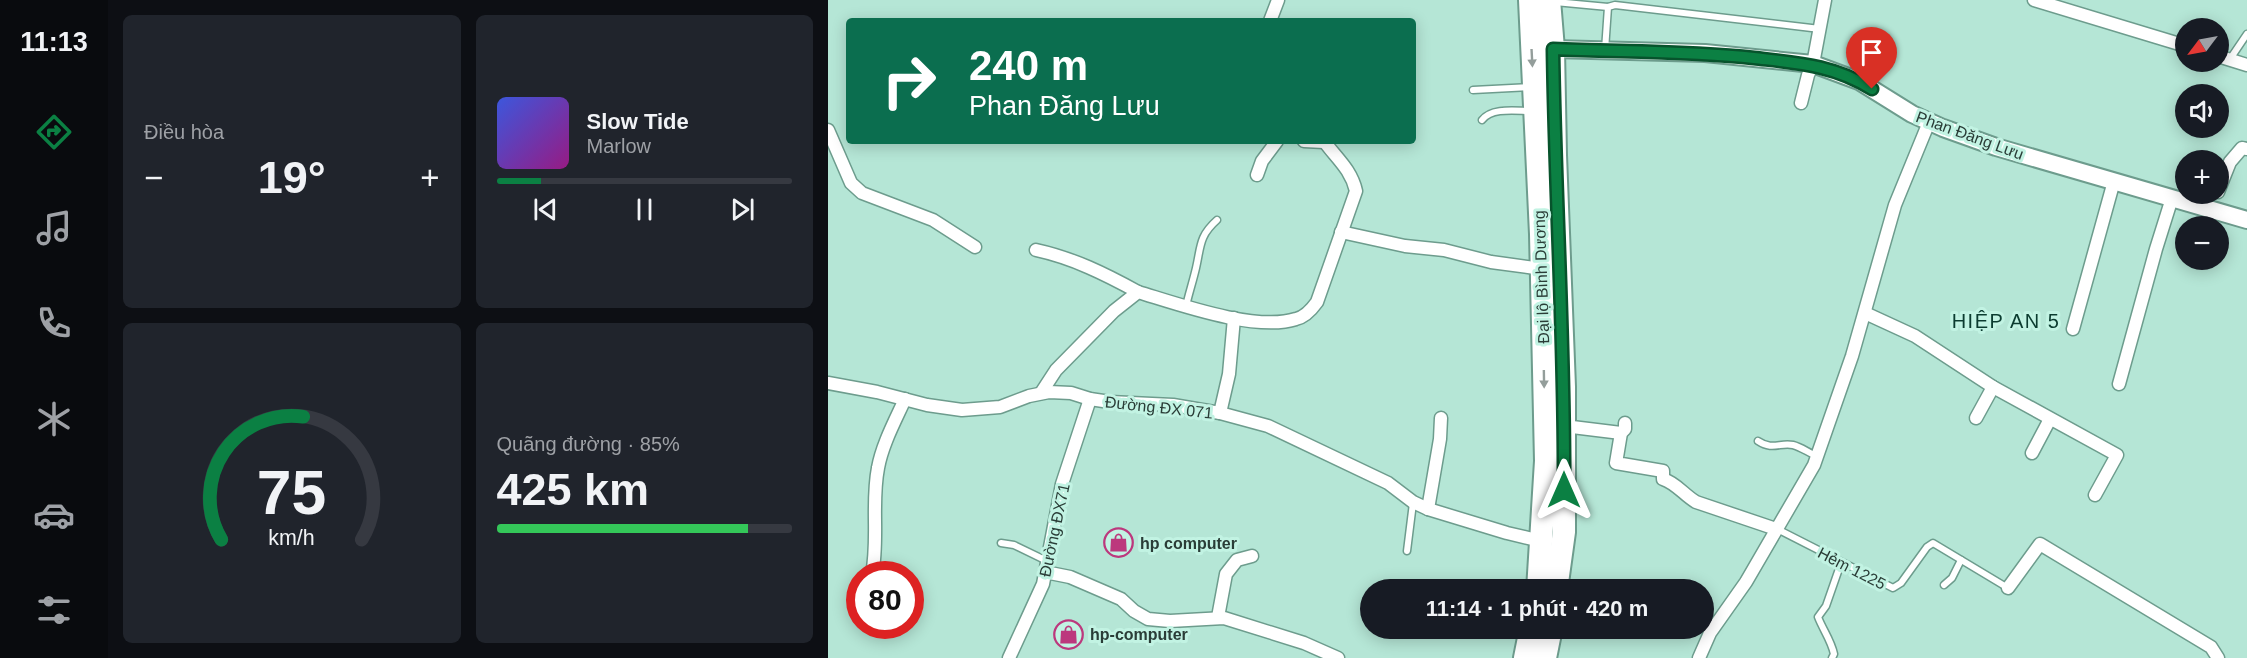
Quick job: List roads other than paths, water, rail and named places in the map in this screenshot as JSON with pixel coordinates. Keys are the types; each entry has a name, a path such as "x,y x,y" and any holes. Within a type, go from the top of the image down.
{"highway":[{"name":"Đại lộ Bình Dương","path":"1543,0 1553,49 1564,426 1564,532 1558,579"},
{"name":"Đại lộ Bình Dương","path":"1539,579 1546,461 1542,269 1533,87 1543,0"},
{"path":"1525,658 1529,639"},
{"path":"1545,658 1549,639"}],"street":[{"path":"1271,18 1278,0"},
{"path":"1801,103 1813,64 1825,0"},
{"path":"2034,0 2175,43"},
{"name":"Phan Đăng Lưu","path":"1553,49 1705,53 1813,64 1859,81 1929,122 1996,147 2247,220"},
{"path":"2229,60 2247,65"},
{"path":"1699,658 1710,633 1746,582 1814,465 1865,313 1895,205 1929,122"},
{"path":"828,130 851,183 862,193 933,220 975,247"},
{"path":"1257,175 1263,161 1275,144"},
{"path":"1036,250 1055,254 1098,270 1138,292 1186,306 1234,318 1265,321 1297,319 1310,311 1317,302 1356,191 1353,178 1344,163 1326,144"},
{"path":"2229,165 2242,148 2247,149"},
{"path":"2073,329 2114,181"},
{"path":"2119,384 2172,198"},
{"path":"2211,210 2213,204"},
{"path":"1341,232 1405,246 1444,250 1491,262 1542,269"},
{"path":"1041,393 1056,370 1114,311 1138,292"},
{"path":"1865,313 1915,336 1993,387 2117,455 2095,495"},
{"path":"1220,413 1229,374 1234,318"},
{"name":"Đường ĐX 071","path":"828,384 962,410 1000,407 1049,392 1071,393 1090,399 1173,405 1220,413 1268,426 1388,483 1413,502 1428,508 1507,533 1541,540"},
{"path":"1976,418 1993,387"},
{"path":"875,561 874,528 878,467 905,399"},
{"name":"Đường ĐX71","path":"1009,658 1042,584 1062,484 1090,399"},
{"path":"1428,508 1440,439 1441,418"},
{"path":"2032,453 2050,419"},
{"name":"Hẻm 1225","path":"1564,426 1623,428 1616,463 1663,471 1664,479 1672,482 1684,495 1696,502 1776,529"},
{"name":"Hẻm 1225","path":"2008,588 2040,544 2211,647 2218,658"},
{"path":"1218,617 1226,574 1237,560 1252,556"},
{"path":"1047,567 1121,599 1134,611 1149,619 1170,621 1218,617 1304,643 1338,658"}],"lane":[{"path":"1543,0 1608,7 1615,5 1820,29"},
{"path":"1605,51 1608,7"},
{"path":"2229,53 2247,34"},
{"path":"1473,90 1533,87"},
{"path":"1482,120 1489,113 1500,111 1534,111"},
{"path":"1186,306 1200,243 1208,228 1217,220"},
{"path":"1758,441 1772,446 1792,444 1817,456"},
{"path":"1407,551 1413,502"},
{"name":"Hẻm 1225","path":"1776,529 1893,588 1901,584 1927,546 1933,543 2008,588"},
{"path":"1001,543 1014,545 1047,567"},
{"path":"1944,585 1952,578 1961,560"},
{"path":"1832,658 1834,654 1831,640 1818,617 1826,606 1841,563"}],"place":[{"name":"hp computer","path":"1119,543"},
{"name":"hp-computer","path":"1069,634"}],"district":[{"name":"HIỆP AN 5","path":"2006,321"}]}
